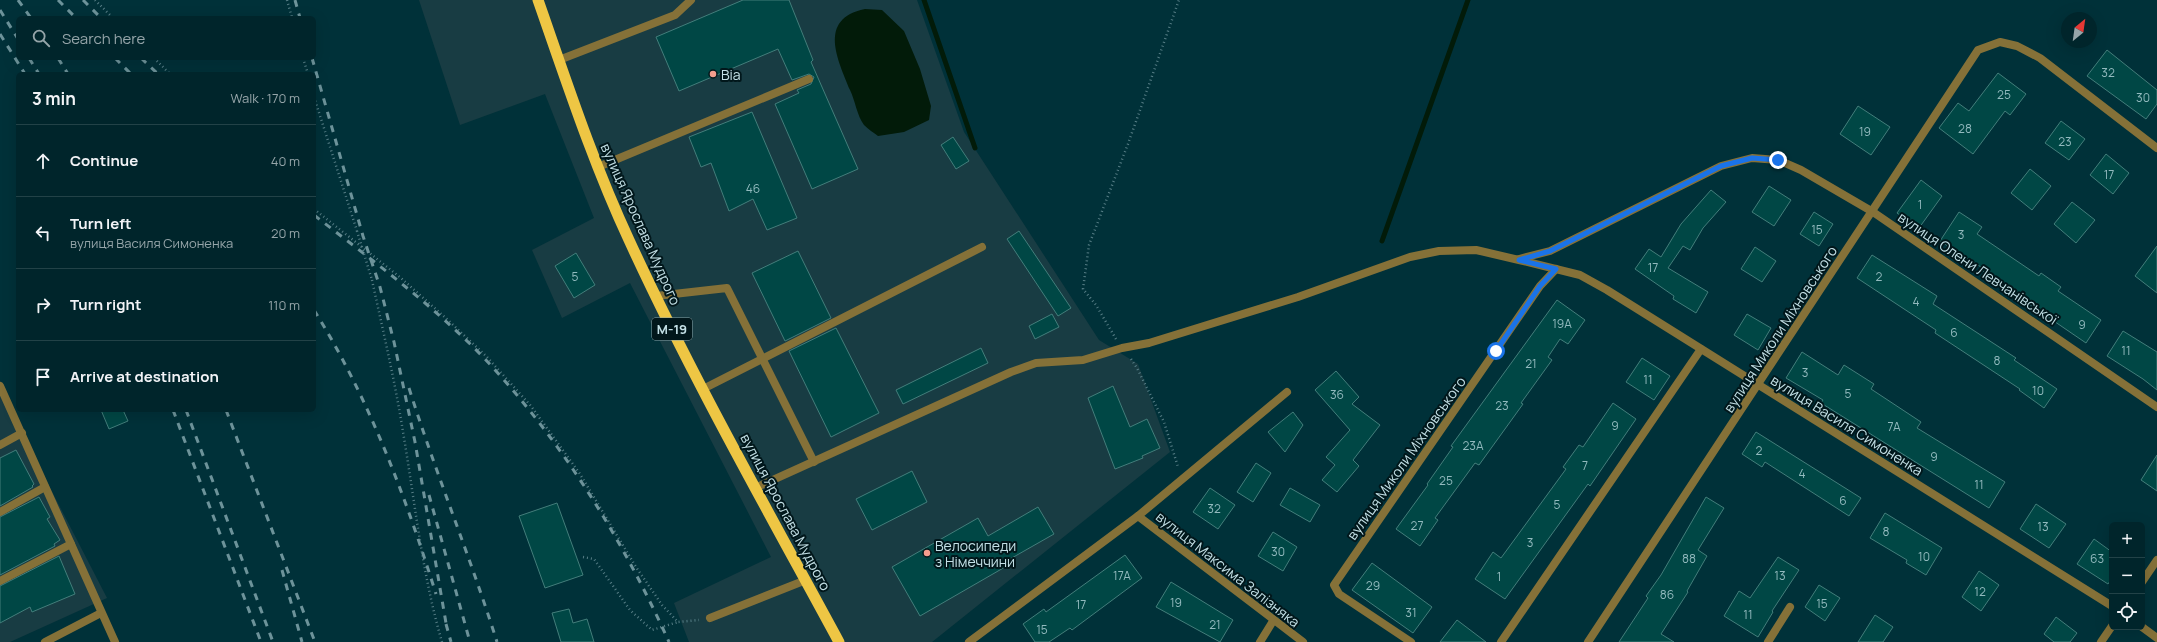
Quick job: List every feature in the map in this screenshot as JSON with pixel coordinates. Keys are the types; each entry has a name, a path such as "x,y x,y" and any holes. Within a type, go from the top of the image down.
{"highway":[{"name":"вулиця Ярослава Мудрого","path":"538,0 598,167 628,239 703,389 839,642"}],"street":[{"path":"559,60 675,15 691,0"},
{"name":"вулиця Миколи Міхновського","path":"1588,642 1873,212 1978,50 2000,42 2017,46 2040,58 2157,148"},
{"path":"598,167 809,79"},
{"name":"вулиця Олени Левчанівської","path":"1519,260 1550,251 1721,166 1752,158 1778,160 1801,170 1873,212 2157,407"},
{"path":"703,389 763,360 982,247"},
{"name":"вулиця Василя Симоненка","path":"756,488 1011,372 1036,363 1083,360 1122,348 1149,343 1298,297 1410,257 1439,251 1476,250 1580,275 1607,290 2109,604"},
{"name":"вулиця Миколи Міхновського","path":"1411,642 1339,594 1334,585 1540,286 1556,269"},
{"path":"656,296 727,288 814,462"},
{"path":"1500,642 1701,349"},
{"path":"0,386 115,642"},
{"path":"969,642 1138,516 1287,392"},
{"path":"0,445 22,434"},
{"path":"0,512 46,487"},
{"name":"вулиця Максима Залізняка","path":"1138,516 1258,606 1273,621 1303,642"},
{"path":"0,581 71,544"},
{"path":"2145,578 2157,560"},
{"path":"710,618 806,580"},
{"path":"1768,642 1790,607"},
{"path":"45,642 101,613"},
{"path":"1260,642 1273,621"},
{"path":"2145,629 2157,638"},
{"path":"2101,642 2109,630"}],"path":[{"path":"95,0 111,16"},
{"path":"287,0 291,16"},
{"path":"1179,0 1128,144 1089,245 1083,288 1096,305 1122,348 1137,368 1164,422 1177,465 1186,476"},
{"path":"156,60 168,72"},
{"path":"304,60 307,72"},
{"path":"316,102 372,280 397,395 420,544 435,617 442,642"},
{"path":"316,211 401,278 450,321 486,356 532,406 580,474 636,567 662,605 678,622"},
{"path":"583,557 594,559 630,610 652,630 678,622 692,622 710,618"}],"shaded area":[{"path":"419,0 917,0 964,132 1099,340 1138,364 1170,452 932,642 689,642 674,603 771,557 630,283 562,318 532,250 594,218 545,94 460,125"},
{"path":"865,9 882,10 904,31 920,69 931,106 929,120 904,132 878,136 864,125 837,54 835,42 836,31 841,22 850,14"},
{"path":"0,391 107,598 10,642 0,642"}],"building":[{"path":"743,0 789,0 813,60 811,62 858,169 812,189 775,104 799,93 797,90 811,84 814,77 809,74 792,80 778,49 679,91 656,37"},
{"path":"2107,50 2157,90 2157,104 2146,119 2087,76"},
{"path":"1998,73 2026,94 2010,115 2005,111 1973,154 1939,128 1958,103 1969,111"},
{"path":"1858,106 1890,127 1871,155 1840,134"},
{"path":"752,112 797,218 767,230 753,199 729,211 711,163 701,167 689,137"},
{"path":"2061,121 2085,139 2069,160 2045,143"},
{"path":"953,137 969,161 956,169 941,145"},
{"path":"2106,154 2129,173 2113,194 2090,175"},
{"path":"2030,169 2051,186 2032,210 2011,193"},
{"path":"1921,180 1942,196 1919,228 1897,213"},
{"path":"1769,186 1791,200 1774,226 1752,212"},
{"path":"1711,190 1726,202 1703,228 1690,250 1683,246 1668,268 1708,292 1696,313 1673,299 1674,296 1635,269 1649,249 1661,257 1681,224"},
{"path":"2072,202 2095,220 2076,243 2054,224"},
{"path":"1814,212 1833,224 1819,246 1800,234"},
{"path":"1959,212 1982,227 1977,234 2039,276 2041,273 2061,287 2058,291 2101,320 2086,343 1980,269 1981,267 1940,241"},
{"path":"1019,231 1071,308 1058,316 1007,239"},
{"path":"2157,246 2157,293 2135,276"},
{"path":"1755,247 1776,261 1762,282 1741,269"},
{"path":"798,251 831,318 785,341 752,273"},
{"path":"576,253 595,285 574,298 555,266"},
{"path":"1872,255 1937,296 1933,304 2016,358 2014,360 2057,389 2044,408 2019,390 2020,389 1935,333 1936,330 1857,278"},
{"path":"1557,300 1585,320 1568,344 1560,339 1548,357 1552,360 1521,403 1523,404 1479,465 1475,463 1435,518 1438,520 1420,546 1396,529 1428,485 1427,484 1453,447 1451,446"},
{"path":"1052,314 1059,327 1035,339 1029,326"},
{"path":"1747,314 1771,328 1758,350 1734,335"},
{"path":"836,328 879,413 831,437 789,351"},
{"path":"2123,331 2157,352 2157,390 2143,379 2107,356"},
{"path":"981,348 988,363 903,404 896,390"},
{"path":"1802,352 1838,375 1844,365 1874,384 1871,389 1921,422 1917,428 2005,482 1989,508 1821,403 1823,400 1786,378"},
{"path":"1642,358 1670,376 1654,400 1626,382"},
{"path":"1336,371 1359,397 1352,404 1380,425 1353,460 1359,466 1337,492 1322,480 1335,465 1326,457 1350,430 1315,390"},
{"path":"1113,386 1130,427 1147,419 1160,448 1142,456 1143,458 1115,469 1088,398"},
{"path":"1613,403 1636,419 1590,486 1588,484 1505,599 1475,579 1493,552 1501,558 1566,469 1563,467 1579,445 1583,447"},
{"path":"102,412 124,412 128,421 109,429"},
{"path":"1293,412 1303,425 1285,452 1268,432"},
{"path":"1756,432 1861,498 1849,516 1765,462 1762,467 1742,454"},
{"path":"16,450 34,484 32,486 33,487 0,506 0,458"},
{"path":"2157,455 2157,491 2141,480"},
{"path":"1256,463 1271,473 1253,502 1237,492"},
{"path":"912,471 927,502 872,530 856,499"},
{"path":"1210,488 1235,505 1218,529 1193,512"},
{"path":"1290,488 1320,505 1310,522 1280,505"},
{"path":"39,497 50,517 47,519 60,540 54,544 55,546 0,575 0,517"},
{"path":"1706,497 1724,508 1698,550 1707,556 1687,591 1688,592 1661,634 1674,642 1619,642 1648,598 1646,596 1661,575"},
{"path":"557,503 583,575 545,588 519,516"},
{"path":"2036,504 2066,524 2049,548 2020,529"},
{"path":"1038,507 1054,534 1003,563 1005,567 920,616 892,567 978,518 988,536"},
{"path":"1885,513 1942,548 1926,575 1906,563 1907,560 1870,538"},
{"path":"1273,532 1297,547 1283,571 1258,556"},
{"path":"2094,539 2109,550 2109,582 2108,584 2077,564"},
{"path":"1125,555 1142,578 1072,630 1070,628 1049,642 1035,642 1023,624 1044,609 1046,612"},
{"path":"59,556 75,594 32,612 30,607 0,623 0,586"},
{"path":"1778,557 1799,570 1772,611 1773,612 1758,637 1724,616 1739,591 1750,598"},
{"path":"1372,563 1432,607 1413,633 1352,590"},
{"path":"1979,571 1999,585 1981,611 1962,597"},
{"path":"1171,582 1233,620 1220,642 1156,607"},
{"path":"1819,585 1840,598 1825,621 1805,607"},
{"path":"569,609 573,623 587,619 594,642 561,642 552,613"},
{"path":"1875,615 1893,627 1883,642 1858,642"},
{"path":"2056,617 2077,633 2070,642 2054,642 2044,634"},
{"path":"1457,620 1486,642 1440,642"}],"waterway":[{"path":"924,0 975,148"},
{"path":"1382,241 1468,0"}],"railway":[{"path":"18,0 30,16"},
{"path":"58,0 74,16"},
{"path":"83,0 99,16"},
{"path":"295,0 299,16"},
{"path":"0,10 16,36"},
{"path":"0,34 16,60"},
{"path":"16,60 24,72"},
{"path":"30,60 38,72"},
{"path":"59,60 67,72"},
{"path":"117,60 129,72"},
{"path":"143,60 156,72"},
{"path":"313,60 363,236 380,287 394,342 415,442 447,629"},
{"path":"316,217 445,320 485,359 540,423 589,493 611,529 632,566 669,642"},
{"path":"316,313 334,343 369,412 412,520 436,594"},
{"path":"409,388 497,642"},
{"path":"174,412 261,642"},
{"path":"187,412 273,642"},
{"path":"227,412 315,642"},
{"path":"429,495 470,642"},
{"path":"282,570 302,642"},
{"path":"446,624 451,642"}],"place":[{"name":"Віа","path":"713,74"},
{"name":"Велосипеди з Німеччини","path":"927,553"}],"route":[{"path":"1496,351 1540,286 1556,269 1519,260 1550,251 1721,166 1752,158 1778,160"}]}
